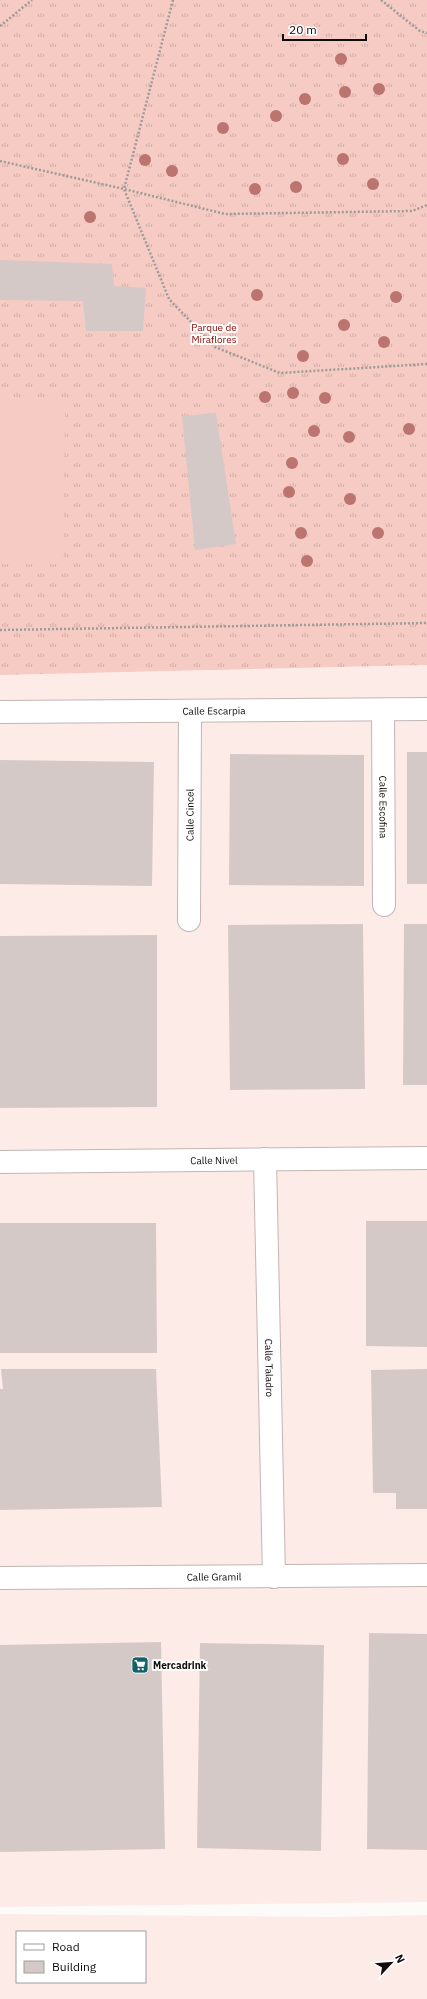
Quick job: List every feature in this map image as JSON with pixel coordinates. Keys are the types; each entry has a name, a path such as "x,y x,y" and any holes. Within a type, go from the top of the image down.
{"street":[{"name":"Calle Escofina","path":"383,710 384,905"},
{"name":"Calle Escarpia","path":"0,712 427,710"},
{"name":"Calle Cincel","path":"189,920 190,711"},
{"name":"Calle Nivel","path":"0,1162 427,1158"},
{"name":"Calle Taladro","path":"265,1159 274,1577"},
{"name":"Calle Gramil","path":"0,1578 427,1575"}],"path":[{"path":"0,26 32,0"},
{"path":"173,0 124,189 169,299 215,347 280,373 427,364"},
{"path":"381,0 420,31 427,33"},
{"path":"0,161 124,189 224,214 412,211 427,205"},
{"path":"0,630 427,623"}],"shaded area":[{"path":"427,665 427,1902 0,1907 0,675"},
{"path":"0,1914 331,1917 427,1915 427,1999 0,1999"}],"green space":[{"name":"Parque de Miraflores","path":"0,0 427,0 427,665 0,675"},
{"path":"0,399 65,400 63,564 0,564"}],"building":[{"path":"0,260 112,264 114,286 146,288 143,331 86,331 83,301 0,300"},
{"path":"216,413 236,544 195,550 182,416"},
{"path":"407,752 427,752 427,884 407,884"},
{"path":"230,754 364,755 364,886 229,885"},
{"path":"0,760 154,762 152,886 0,884"},
{"path":"363,924 365,1089 230,1090 228,925"},
{"path":"404,924 427,924 427,1085 403,1085"},
{"path":"157,935 157,1107 0,1108 0,936"},
{"path":"366,1221 427,1221 427,1347 366,1346"},
{"path":"0,1223 156,1223 157,1353 0,1353"},
{"path":"1,1369 156,1369 162,1507 0,1510 0,1389 3,1389"},
{"path":"427,1369 427,1509 396,1509 396,1493 373,1493 371,1370"},
{"path":"369,1633 427,1634 427,1850 367,1849"},
{"path":"161,1642 165,1849 0,1852 0,1645"},
{"path":"200,1643 324,1645 321,1851 197,1848"}],"place":[{"name":"Mercadrink","path":"140,1665"}]}
